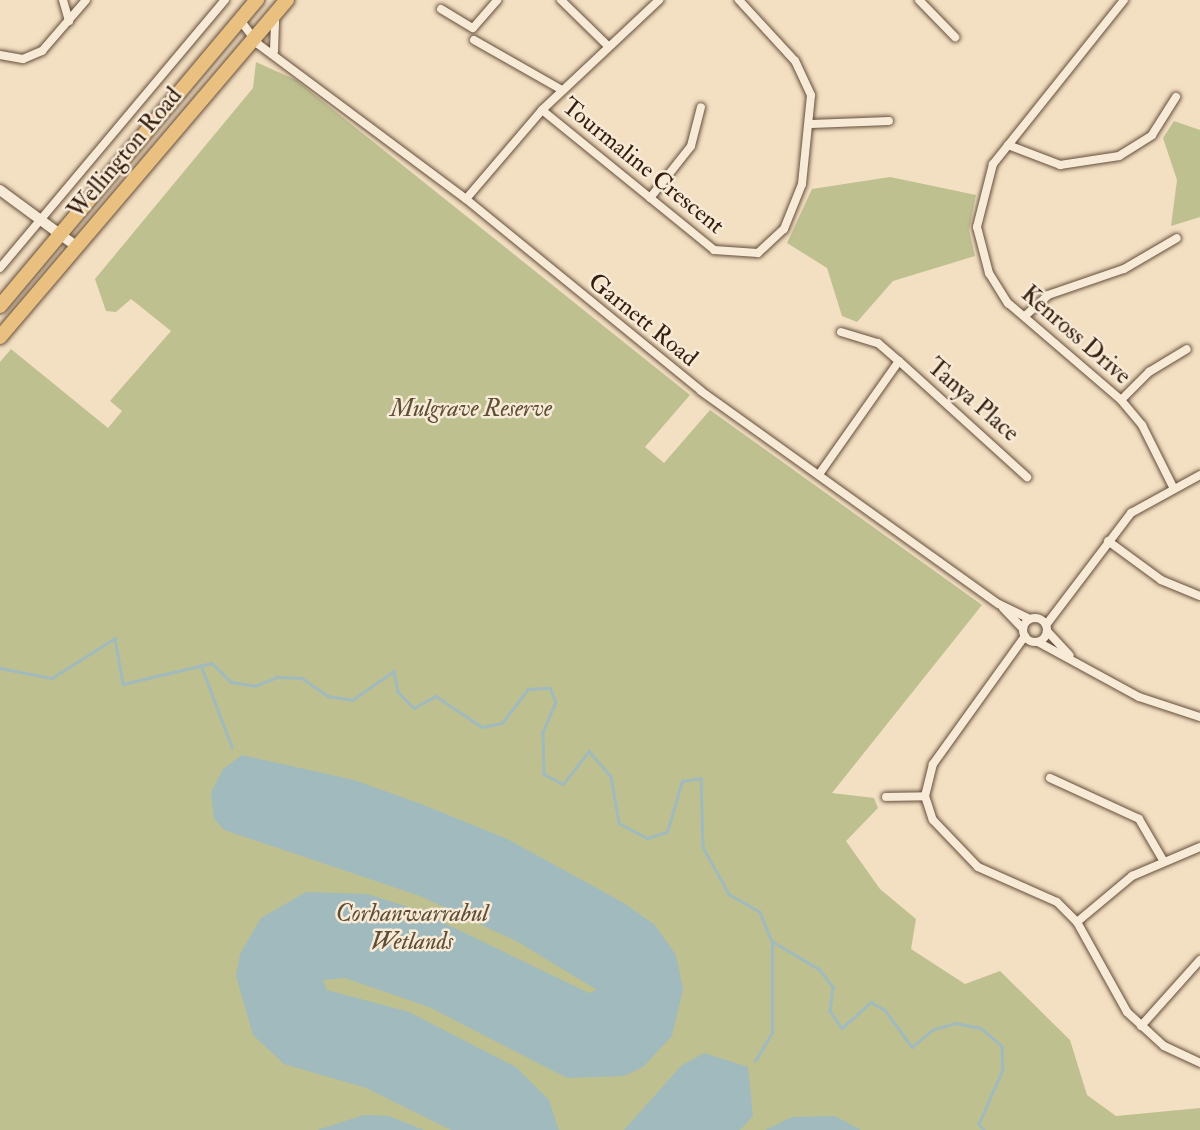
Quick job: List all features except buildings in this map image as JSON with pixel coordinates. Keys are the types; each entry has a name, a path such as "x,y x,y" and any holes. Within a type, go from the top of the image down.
{"highway":[{"name":"Wellington Road","path":"0,306 257,0"},
{"name":"Wellington Road","path":"0,337 287,0"}],"street":[{"path":"63,0 69,21"},
{"path":"0,55 37,55 86,0"},
{"name":"Wellington Road","path":"0,268 225,0"},
{"path":"441,9 472,28 497,0"},
{"path":"561,0 608,46"},
{"path":"466,199 542,110 659,0"},
{"name":"Tourmaline Crescent","path":"542,110 714,250 758,253 784,229 802,184 811,124 806,77 738,0"},
{"path":"919,0 955,37"},
{"name":"Kenross Drive","path":"1124,0 1008,145 983,186 977,227 989,273 1026,316 1121,400 1142,425 1173,487"},
{"path":"274,14 274,51"},
{"name":"Garnett Road","path":"240,20 253,38 274,51 466,199 701,391 820,473 999,604 1035,642"},
{"path":"474,40 562,90"},
{"path":"1008,145 1060,165 1111,159 1152,135 1176,97"},
{"path":"650,198 691,146 701,107"},
{"path":"811,124 889,121"},
{"path":"0,190 76,247"},
{"path":"1026,316 1048,295 1124,269 1177,238"},
{"path":"841,332 878,343 899,361"},
{"path":"1121,400 1149,372 1187,349"},
{"name":"Tanya Place","path":"820,473 899,361 1027,477"},
{"path":"1014,658 1024,633 1034,618 1056,604 1132,513 1173,487 1200,475"},
{"path":"1108,541 1161,580 1200,596"},
{"name":"Garnett Road","path":"999,604 1034,618 1047,628"},
{"path":"1056,604 1047,628 1035,642 1014,658 940,752 925,796 954,848 989,874 1057,902 1077,922 1106,980 1141,1026 1200,1063"},
{"path":"1047,628 1074,660"},
{"path":"1035,642 1074,660 1139,697 1200,717"},
{"path":"1050,778 1139,819 1163,860"},
{"path":"886,797 925,796"},
{"path":"1077,922 1132,876 1163,860 1200,847"},
{"path":"1141,1026 1200,961"}],"green space":[{"path":"256,62 296,80 690,395 645,447 664,463 710,410 982,605 832,793 874,798 878,808 846,841 880,889 916,919 911,949 965,984 1000,971 1070,1040 1087,1095 1116,1116 1200,1108 1200,1130 0,1130 0,362 11,349 108,428 122,411 110,401 171,331 131,299 116,312 106,311 95,279 253,88"},
{"path":"1174,121 1200,130 1200,217 1171,226 1177,180 1163,138"},
{"path":"890,177 976,195 969,230 975,256 893,281 857,322 842,316 827,268 787,243 812,189"}],"water":[{"path":"242,755 354,780 424,805 507,839 624,903 655,925 676,955 683,989 672,1036 643,1067 624,1076 567,1078 429,1007 345,978 323,980 327,990 409,1012 516,1067 549,1100 559,1130 451,1130 366,1088 284,1064 253,1035 236,976 240,954 261,918 306,892 367,894 415,909 589,993 597,990 518,942 420,896 224,830 214,819 211,793 223,769"},
{"path":"704,1053 748,1067 753,1116 740,1130 624,1130 681,1066"},
{"path":"364,1115 389,1116 424,1130 317,1130"},
{"path":"835,1116 861,1130 765,1130 792,1117"}],"waterway":[{"path":"0,668 52,678 115,638 123,684 212,663 231,682 255,686 277,677 302,678 328,696 352,700 394,671 398,692 414,708 436,696 482,727 502,723 528,689 550,688 556,702 543,732 544,774 563,784 589,751 611,776 619,823 647,838 667,832 682,781 701,778 703,847 729,894 760,912 772,941 819,969 833,987 830,1011 842,1028 871,1002 885,1010 912,1047 932,1030 955,1023 981,1028 1002,1046 1003,1070 979,1124 984,1130"},
{"path":"201,665 232,747"},
{"path":"755,1061 772,1033 772,941"}],"park label":[{"name":"Mulgrave Reserve","path":"471,409"},
{"name":"Corhanwarrabul Wetlands","path":"412,928"}]}
